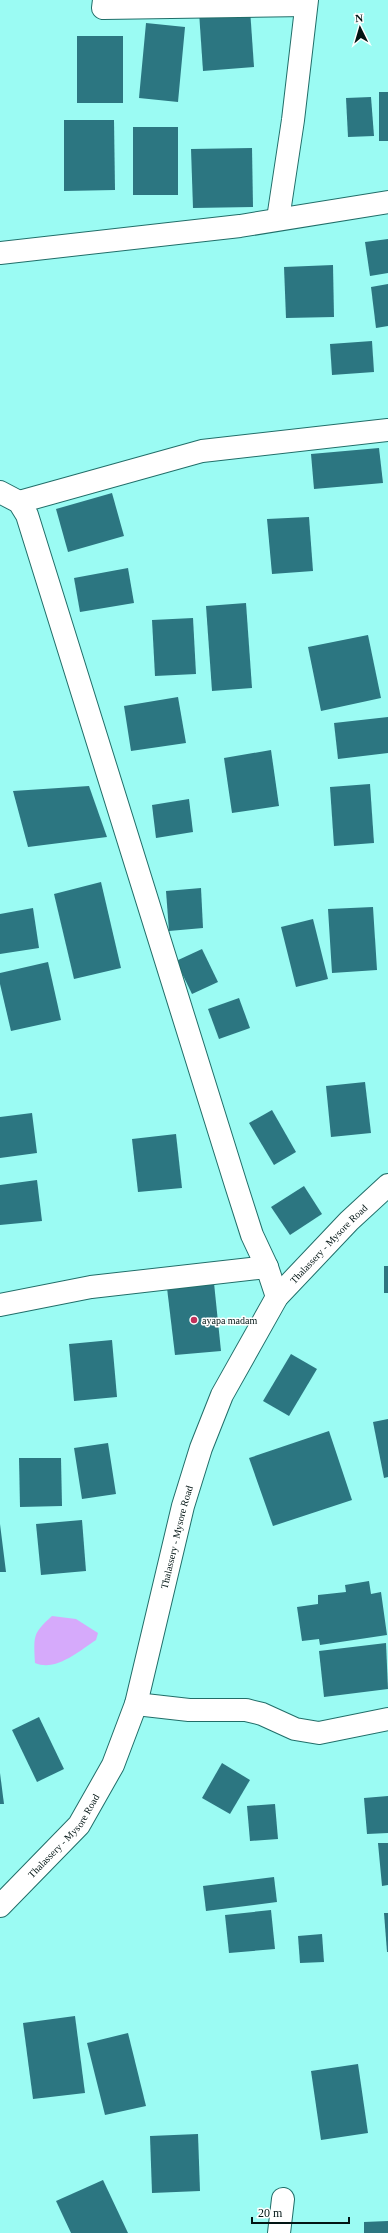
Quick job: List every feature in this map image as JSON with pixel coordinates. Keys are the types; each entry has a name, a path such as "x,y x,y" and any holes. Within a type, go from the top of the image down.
{"street":[{"path":"104,0 103,8 307,2 293,120 278,219"},
{"path":"0,253 240,226 388,202"},
{"path":"9,497 202,451 388,430"},
{"path":"9,497 27,516 238,1192 252,1235 267,1267 277,1297"},
{"name":"Thalassery - Mysore Road","path":"0,1906 78,1825 113,1765 136,1704 183,1506 201,1448 222,1395 277,1297 349,1221 388,1185"},
{"path":"0,1305 91,1286 267,1267"},
{"path":"136,1704 189,1710 246,1710 262,1714 295,1729 319,1733 388,1718"},
{"path":"279,2233 283,2199"}],"shaded area":[{"path":"52,1616 76,1619 98,1633 96,1640 59,1663 43,1665 35,1663 34,1647 36,1636 41,1627"}],"building":[{"path":"250,9 254,67 203,71 199,12"},
{"path":"146,23 185,27 178,102 139,98"},
{"path":"77,36 123,36 123,103 77,103"},
{"path":"379,92 388,92 388,141 379,141"},
{"path":"371,97 374,136 348,137 346,98"},
{"path":"64,120 114,120 115,190 64,191"},
{"path":"133,127 178,127 178,195 133,195"},
{"path":"252,148 253,207 193,208 191,149"},
{"path":"388,239 388,273 370,276 365,242"},
{"path":"333,265 334,317 286,318 284,267"},
{"path":"388,284 388,326 376,328 371,287"},
{"path":"372,341 374,372 332,375 330,344"},
{"path":"379,448 383,483 314,489 311,454"},
{"path":"112,493 124,536 68,552 56,509"},
{"path":"309,517 313,571 272,574 267,519"},
{"path":"128,568 134,603 80,612 74,578"},
{"path":"246,603 252,688 212,691 206,606"},
{"path":"193,618 196,674 155,676 152,620"},
{"path":"368,635 381,698 321,711 308,647"},
{"path":"178,697 186,743 131,751 124,706"},
{"path":"388,717 388,753 338,759 334,723"},
{"path":"271,750 279,806 232,813 224,758"},
{"path":"370,784 374,843 334,846 330,787"},
{"path":"89,786 107,837 28,847 13,791"},
{"path":"189,799 193,832 156,838 152,805"},
{"path":"101,882 121,968 74,979 54,894"},
{"path":"201,888 203,928 169,931 166,891"},
{"path":"373,907 377,970 332,973 328,909"},
{"path":"33,908 39,948 0,954 0,914"},
{"path":"313,919 328,979 296,987 281,927"},
{"path":"202,949 218,982 192,994 176,961"},
{"path":"48,962 61,1020 11,1031 0,984 0,973"},
{"path":"239,998 250,1028 219,1039 208,1009"},
{"path":"365,1082 371,1133 331,1137 326,1086"},
{"path":"272,1110 296,1152 274,1165 249,1123"},
{"path":"32,1113 37,1153 0,1158 0,1117"},
{"path":"176,1134 182,1188 138,1192 132,1139"},
{"path":"37,1180 42,1221 0,1225 0,1185"},
{"path":"304,1186 322,1214 290,1235 271,1207"},
{"path":"384,1266 388,1266 388,1293 384,1293"},
{"name":"ayapa madam","path":"214,1283 221,1351 175,1355 167,1288"},
{"path":"112,1340 117,1397 74,1401 69,1344"},
{"path":"291,1354 317,1369 289,1416 263,1401"},
{"path":"388,1419 388,1477 384,1478 373,1422"},
{"path":"329,1431 352,1500 273,1526 249,1458"},
{"path":"108,1443 116,1494 82,1499 74,1448"},
{"path":"19,1458 61,1458 62,1506 20,1507"},
{"path":"82,1520 86,1571 41,1575 36,1524"},
{"path":"0,1524 6,1572 0,1572"},
{"path":"369,1581 371,1594 381,1592 387,1635 320,1645 319,1639 302,1641 297,1607 318,1604 318,1595 346,1592 345,1585"},
{"path":"386,1643 388,1689 324,1697 319,1651"},
{"path":"39,1717 64,1769 37,1782 12,1730"},
{"path":"222,1763 250,1780 230,1814 202,1798"},
{"path":"0,1773 4,1804 0,1804"},
{"path":"388,1796 388,1833 367,1834 364,1798"},
{"path":"275,1804 278,1839 250,1841 247,1806"},
{"path":"378,1843 388,1843 388,1885 382,1886"},
{"path":"274,1877 277,1902 206,1911 203,1886"},
{"path":"271,1910 275,1949 229,1953 225,1915"},
{"path":"384,1913 388,1913 388,1952 387,1952"},
{"path":"322,1934 324,1962 300,1963 298,1936"},
{"path":"75,2016 85,2093 33,2099 23,2023"},
{"path":"128,2033 146,2106 105,2115 87,2043"},
{"path":"358,2064 368,2133 321,2140 311,2071"},
{"path":"198,2134 200,2191 152,2193 150,2136"},
{"path":"103,2180 128,2233 71,2233 56,2201"},
{"path":"388,2221 388,2233 364,2233 364,2222"}],"place":[{"name":"ayapa madam","path":"194,1320"}]}
